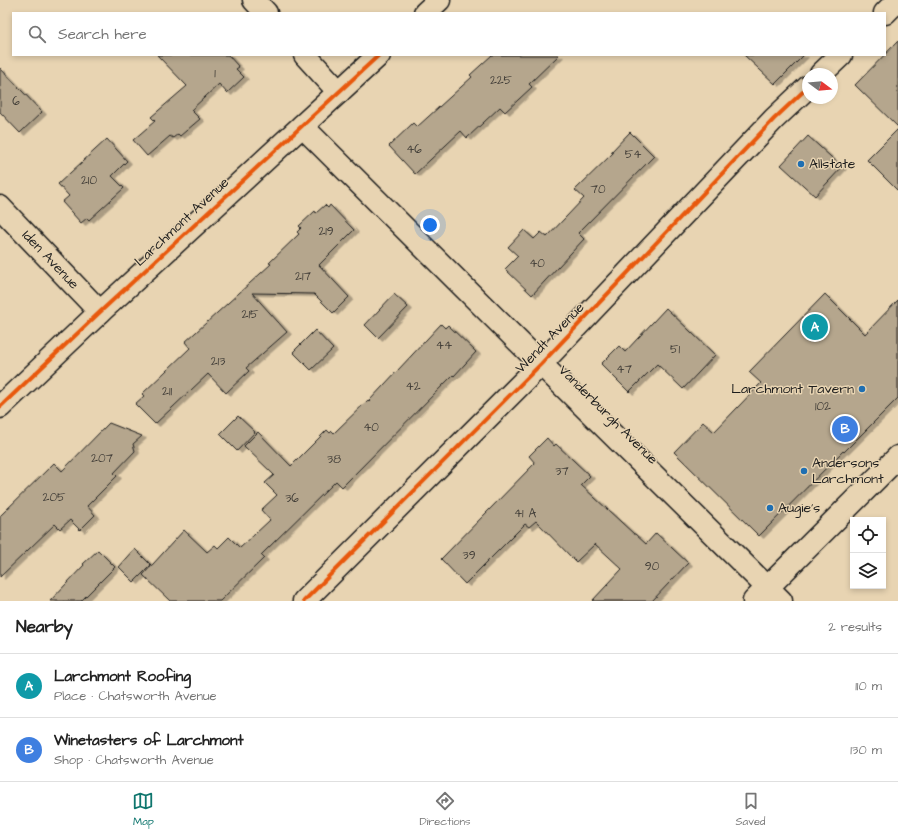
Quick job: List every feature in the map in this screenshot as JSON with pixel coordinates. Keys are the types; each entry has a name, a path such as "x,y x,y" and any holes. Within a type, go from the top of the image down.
{"street":[{"path":"254,0 265,12"},
{"path":"426,12 439,0"},
{"path":"886,12 898,0"},
{"path":"306,56 339,92"},
{"name":"Larchmont Avenue","path":"0,407 100,312 378,56"},
{"path":"827,68 840,56"},
{"name":"Wendt Avenue","path":"304,601 541,364 774,119 802,93"},
{"name":"Vanderburgh Avenue","path":"302,126 541,364 768,597"},
{"name":"Iden Avenue","path":"0,207 100,312"},
{"path":"768,597 898,457"}],"building":[{"path":"898,41 898,127 855,85 883,56 886,56 886,53"},
{"path":"158,56 229,56 239,67 236,69 244,77 227,93 219,84 191,110 200,119 180,136 178,134 173,138 170,136 147,156 133,140 155,121 151,117 187,86"},
{"path":"491,56 558,56 529,84 532,87 505,112 500,107 467,138 461,131 415,174 389,146 413,123 417,127 472,77 470,75"},
{"path":"745,56 803,56 775,84"},
{"path":"0,68 42,112 20,133 0,112"},
{"path":"898,129 898,191 867,160"},
{"path":"630,132 654,156 578,233 584,239 532,295 505,269 518,256 508,247 524,230 534,239 541,232 547,237 584,198 575,190 613,153 611,152"},
{"path":"808,136 842,167 815,196 781,165"},
{"path":"107,139 127,161 112,176 124,188 89,220 87,218 81,223 62,202 69,196 58,184"},
{"path":"325,205 328,208 330,205 354,230 319,265 349,297 333,313 314,294 252,293 287,332 246,368 249,371 226,393 208,374 155,424 135,404 144,396 142,394 190,348 185,342 271,264 269,263 299,234 297,232 301,228 299,226 315,211 316,213"},
{"path":"394,294 408,307 378,338 365,325"},
{"path":"825,294 865,334 898,300 898,398 759,536 674,452 703,422 714,432 761,383 749,372"},
{"path":"666,308 715,355 683,389 657,364 629,392 601,364 619,346 625,352"},
{"path":"441,324 445,328 448,325 476,352 454,376 453,375 342,487 336,481 261,555 264,558 220,601 170,601 143,575 184,530 207,552 215,545 218,548 229,537 240,548 270,520 261,510 277,495 265,483 274,475 244,446 258,432 291,466 327,430 330,433 332,431 334,433 368,400 369,401"},
{"path":"315,330 333,349 311,370 293,352"},
{"path":"238,416 255,432 237,451 220,434"},
{"path":"109,423 142,436 133,444 135,451 114,473 117,476 87,506 95,515 80,530 70,520 60,529 55,524 0,577 0,516 54,463 62,471"},
{"path":"547,438 554,446 556,444 590,476 581,485 634,534 646,544 656,533 688,563 652,601 592,601 622,569 595,544 576,562 536,521 529,527 525,524 465,584 441,559 535,463 529,456"},
{"path":"135,549 151,565 134,582 119,567"},
{"path":"98,550 115,567 81,601 50,601 84,565 83,564"}],"cycle path":[{"path":"0,407 100,312 378,56"},
{"path":"304,601 541,364 774,119 802,93"}],"place":[{"name":"Allstate","path":"801,164"},
{"name":"Larchmont Roofing","path":"815,327"},
{"name":"Larchmont Tavern","path":"862,389"},
{"name":"Winetasters of Larchmont","path":"845,429"},
{"name":"Andersons Larchmont","path":"804,471"},
{"name":"Augie's","path":"770,508"}]}
